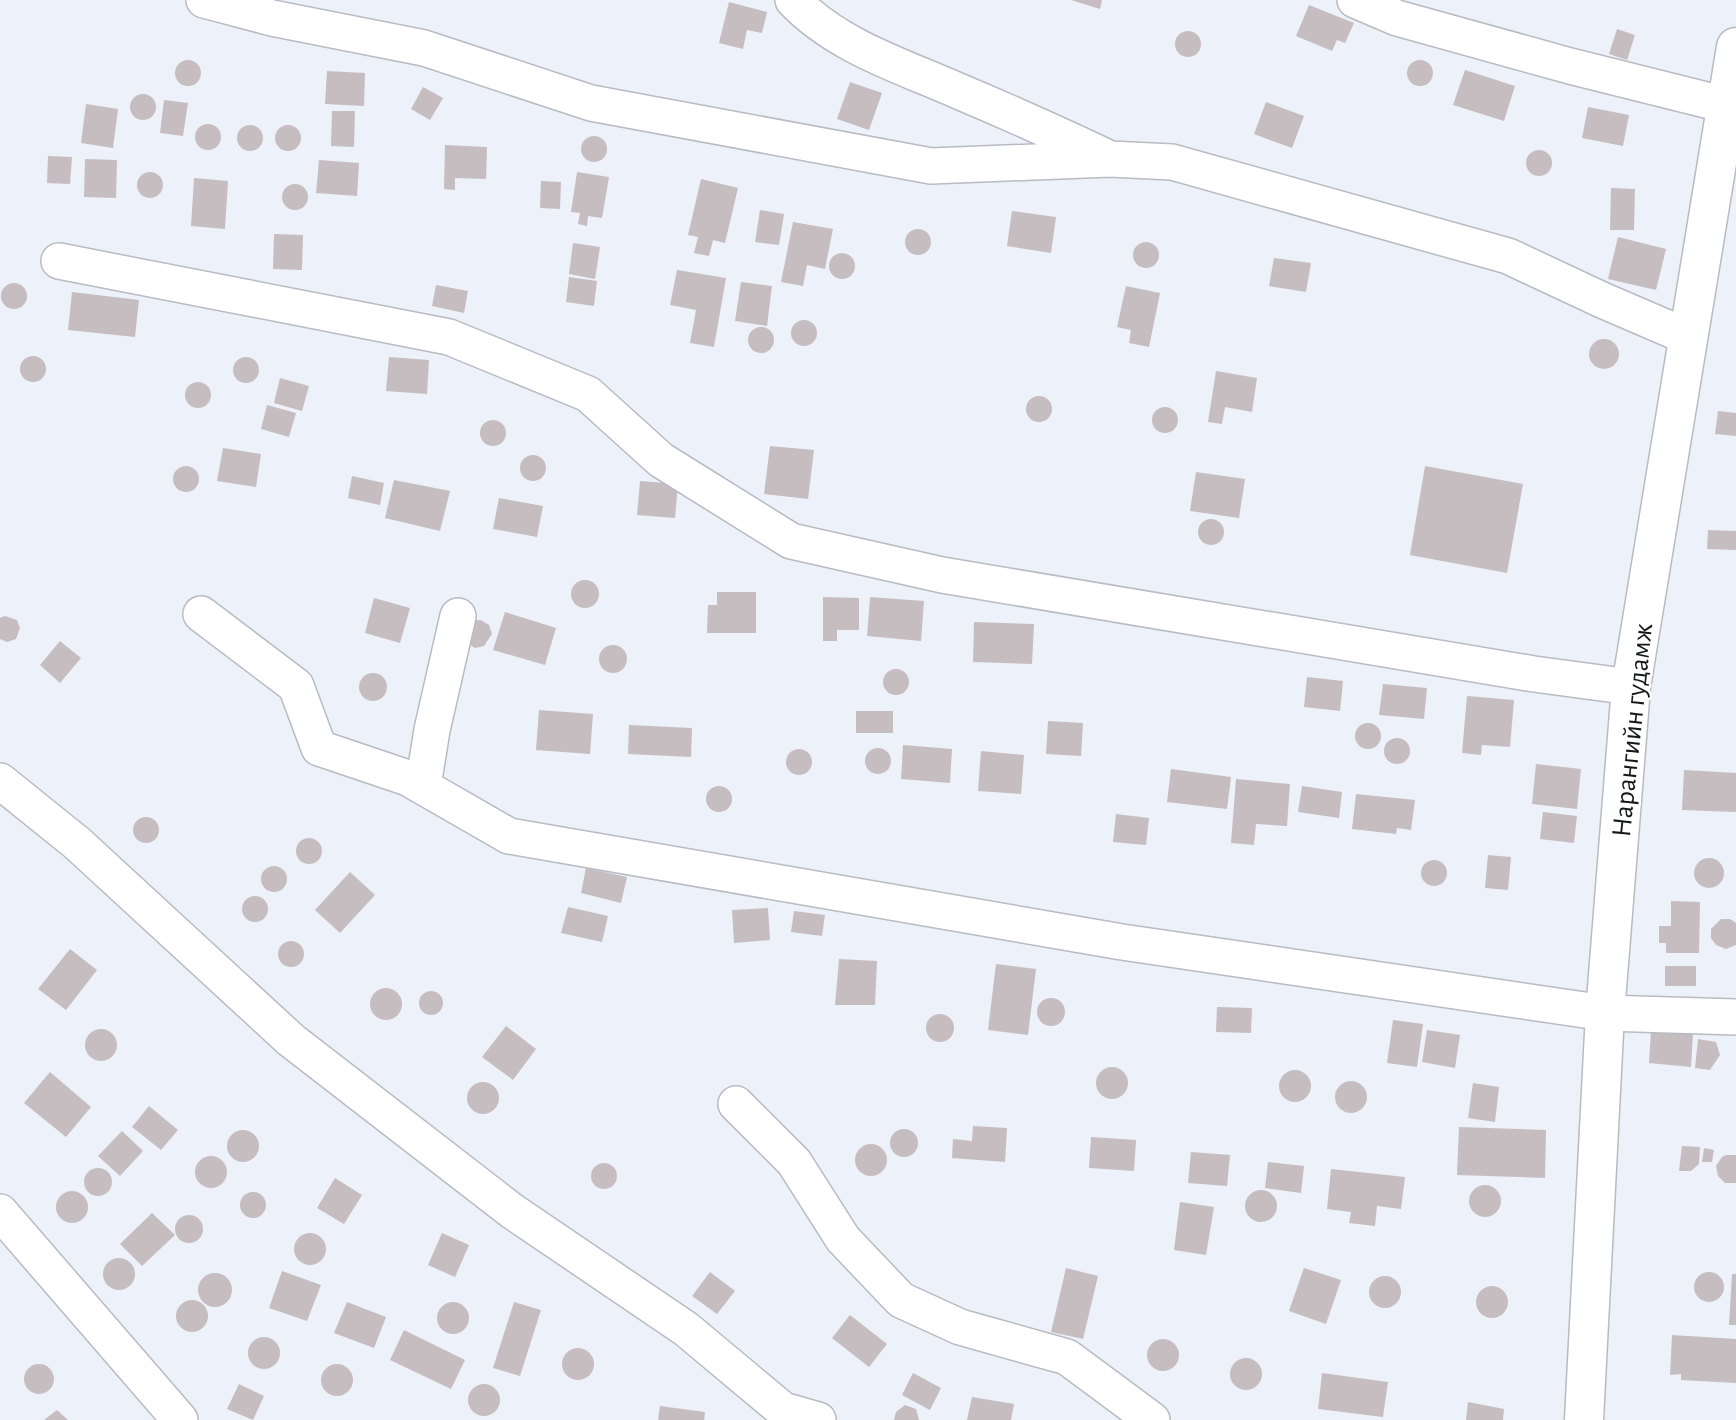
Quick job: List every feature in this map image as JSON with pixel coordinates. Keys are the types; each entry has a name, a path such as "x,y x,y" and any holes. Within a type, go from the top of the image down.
{"main road":[{"name":"Нарангийн гудамж","path":"1584,1420 1605,1013 1631,687 1736,47"}],"street":[{"path":"204,0 272,18 424,48 591,103 931,166 1110,159 1172,162 1508,256 1688,337"},
{"path":"793,0 809,17 871,55 1002,109 1110,159"},
{"path":"1355,0 1397,18 1570,66 1726,105"},
{"path":"59,261 449,337 588,394 661,460 791,541 942,575 1534,674 1631,687"},
{"path":"201,614 296,686 319,748 408,778 509,836 1122,942 1605,1013 1736,1017"},
{"path":"423,786 432,730 458,616"},
{"path":"0,781 77,843 291,1040 512,1210 686,1329 783,1409 818,1420"},
{"path":"736,1104 794,1162 843,1238 901,1300 960,1327 1067,1357 1152,1420"},
{"path":"0,1212 180,1420"}],"building":[{"path":"1071,0 1102,0 1100,9"},
{"path":"729,2 767,12 762,33 747,30 743,49 719,43"},
{"path":"1309,5 1354,23 1345,43 1337,40 1332,51 1296,36"},
{"path":"1617,29 1635,35 1627,60 1609,54"},
{"path":"1188,31 1197,35 1201,44 1197,53 1188,57 1179,53 1175,44 1179,35"},
{"path":"188,60 197,64 201,73 197,82 188,86 179,82 175,73 179,64"},
{"path":"1420,60 1429,64 1433,73 1429,82 1420,86 1411,82 1407,73 1411,64"},
{"path":"1465,70 1515,86 1504,121 1453,105"},
{"path":"327,71 365,73 364,106 325,104"},
{"path":"850,82 882,93 869,130 837,119"},
{"path":"423,87 443,98 430,120 411,109"},
{"path":"143,94 152,98 156,107 152,116 143,120 134,116 130,107 134,98"},
{"path":"164,100 188,103 183,136 160,133"},
{"path":"1266,102 1304,116 1292,148 1254,134"},
{"path":"86,104 118,109 113,148 81,143"},
{"path":"1588,107 1629,115 1623,146 1582,138"},
{"path":"332,111 355,111 354,147 331,146"},
{"path":"208,124 217,128 221,137 217,146 208,150 199,146 195,137 199,128"},
{"path":"250,125 259,129 263,138 259,147 250,151 241,147 237,138 241,129"},
{"path":"288,125 297,129 301,138 297,147 288,151 279,147 275,138 279,129"},
{"path":"594,136 603,140 607,149 603,158 594,162 585,158 581,149 585,140"},
{"path":"445,145 487,147 486,179 455,178 455,190 444,189"},
{"path":"1539,150 1548,154 1552,163 1548,172 1539,176 1530,172 1526,163 1530,154"},
{"path":"48,156 72,157 70,184 47,183"},
{"path":"85,159 117,160 116,198 84,197"},
{"path":"319,160 359,163 357,196 316,193"},
{"path":"150,172 159,176 163,185 159,194 150,198 141,194 137,185 141,176"},
{"path":"577,172 609,177 602,218 588,216 587,226 578,224 580,213 571,212"},
{"path":"194,178 228,181 225,229 191,226"},
{"path":"701,179 738,188 725,243 713,240 709,256 694,253 698,237 688,235"},
{"path":"541,181 561,182 560,209 540,208"},
{"path":"295,184 304,188 308,197 304,206 295,210 286,206 282,197 286,188"},
{"path":"1611,188 1635,189 1634,230 1610,230"},
{"path":"760,210 784,214 779,245 755,242"},
{"path":"1012,211 1056,217 1051,253 1007,246"},
{"path":"793,222 833,229 825,269 807,265 803,286 781,282"},
{"path":"918,229 927,233 931,242 927,251 918,255 909,251 905,242 909,233"},
{"path":"274,234 303,235 302,270 273,269"},
{"path":"1618,237 1666,249 1656,290 1608,279"},
{"path":"1146,242 1155,246 1159,255 1155,264 1146,268 1137,264 1133,255 1137,246"},
{"path":"573,243 600,247 595,279 569,274"},
{"path":"842,253 851,257 855,266 851,275 842,279 833,275 829,266 833,257"},
{"path":"1274,258 1311,263 1306,292 1269,286"},
{"path":"677,270 726,278 714,347 690,343 696,310 670,305"},
{"path":"569,277 597,281 594,306 566,302"},
{"path":"741,282 772,286 767,326 735,321"},
{"path":"14,283 23,287 27,296 23,305 14,309 5,305 1,296 5,287"},
{"path":"436,285 468,291 464,313 432,306"},
{"path":"1126,286 1160,293 1149,347 1129,343 1131,330 1117,327"},
{"path":"72,292 139,300 135,337 68,330"},
{"path":"804,320 813,324 817,333 813,342 804,346 795,342 791,333 795,324"},
{"path":"761,327 770,331 774,340 770,349 761,353 752,349 748,340 752,331"},
{"path":"1604,339 1615,343 1619,354 1615,365 1604,369 1593,365 1589,354 1593,343"},
{"path":"33,356 42,360 46,369 42,378 33,382 24,378 20,369 24,360"},
{"path":"246,357 255,361 259,370 255,379 246,383 237,379 233,370 237,361"},
{"path":"389,357 429,360 427,394 386,391"},
{"path":"1216,371 1257,378 1252,412 1225,407 1222,424 1208,422"},
{"path":"280,378 309,386 302,411 274,403"},
{"path":"198,382 207,386 211,395 207,404 198,408 189,404 185,395 189,386"},
{"path":"1039,396 1048,400 1052,409 1048,418 1039,422 1030,418 1026,409 1030,400"},
{"path":"267,405 296,413 289,437 261,429"},
{"path":"1165,407 1174,411 1178,420 1174,429 1165,433 1156,429 1152,420 1156,411"},
{"path":"1718,411 1736,413 1736,436 1715,434"},
{"path":"493,420 502,424 506,433 502,442 493,446 484,442 480,433 484,424"},
{"path":"770,446 814,450 808,499 764,494"},
{"path":"223,448 261,454 256,487 217,481"},
{"path":"533,455 542,459 546,468 542,477 533,481 524,477 520,468 524,459"},
{"path":"186,466 195,470 199,479 195,488 186,492 177,488 173,479 177,470"},
{"path":"1425,466 1523,484 1507,573 1410,555"},
{"path":"1196,472 1245,479 1239,518 1190,511"},
{"path":"352,476 384,483 380,505 348,498"},
{"path":"394,480 450,491 440,531 385,518"},
{"path":"640,481 678,484 675,518 637,515"},
{"path":"499,498 543,506 537,537 493,529"},
{"path":"1211,519 1220,523 1224,532 1220,541 1211,545 1202,541 1198,532 1202,523"},
{"path":"1708,530 1736,531 1736,550 1707,549"},
{"path":"585,580 595,584 599,594 595,604 585,608 575,604 571,594 575,584"},
{"path":"717,592 756,592 756,633 707,633 708,605 717,605"},
{"path":"823,597 859,598 859,630 837,630 837,641 823,641"},
{"path":"870,597 924,601 921,641 867,636"},
{"path":"374,598 410,608 400,643 365,633"},
{"path":"505,612 556,628 545,665 493,650"},
{"path":"5,616 17,620 20,628 16,639 7,642 0,639 0,618"},
{"path":"481,620 489,625 492,634 484,646 475,648 467,643 472,621"},
{"path":"974,622 1034,624 1032,664 973,662"},
{"path":"60,641 81,658 60,683 40,665"},
{"path":"613,645 623,649 627,659 623,669 613,673 603,669 599,659 603,649"},
{"path":"896,669 905,673 909,682 905,691 896,695 887,691 883,682 887,673"},
{"path":"373,673 383,677 387,687 383,697 373,701 363,697 359,687 363,677"},
{"path":"1307,677 1343,681 1340,711 1304,707"},
{"path":"1383,684 1427,688 1424,719 1379,715"},
{"path":"1467,696 1514,700 1510,747 1482,745 1481,755 1462,753"},
{"path":"539,710 593,714 590,754 536,750"},
{"path":"856,711 893,711 893,733 856,733"},
{"path":"1048,721 1083,723 1081,756 1046,754"},
{"path":"1368,723 1377,727 1381,736 1377,745 1368,749 1359,745 1355,736 1359,727"},
{"path":"629,725 692,728 691,757 628,754"},
{"path":"1397,738 1406,742 1410,751 1406,760 1397,764 1388,760 1384,751 1388,742"},
{"path":"903,745 952,749 950,783 901,779"},
{"path":"878,748 887,752 891,761 887,770 878,774 869,770 865,761 869,752"},
{"path":"799,749 808,753 812,762 808,771 799,775 790,771 786,762 790,753"},
{"path":"981,751 1024,755 1021,794 978,791"},
{"path":"1536,764 1581,769 1577,809 1532,804"},
{"path":"1171,769 1231,777 1227,809 1167,802"},
{"path":"1684,770 1736,773 1736,812 1682,810"},
{"path":"1236,779 1290,784 1287,826 1256,824 1254,845 1231,843"},
{"path":"719,786 728,790 732,799 728,808 719,812 710,808 706,799 710,790"},
{"path":"1302,786 1342,792 1339,818 1298,812"},
{"path":"1356,794 1415,800 1411,830 1397,828 1396,834 1352,829"},
{"path":"1543,812 1577,816 1574,843 1540,839"},
{"path":"1116,814 1149,818 1146,845 1113,842"},
{"path":"146,817 155,821 159,830 155,839 146,843 137,839 133,830 137,821"},
{"path":"309,838 318,842 322,851 318,860 309,864 300,860 296,851 300,842"},
{"path":"1488,855 1511,857 1508,890 1485,888"},
{"path":"1709,858 1720,862 1724,873 1720,884 1709,888 1698,884 1694,873 1698,862"},
{"path":"1434,860 1443,864 1447,873 1443,882 1434,886 1425,882 1421,873 1425,864"},
{"path":"274,866 283,870 287,879 283,888 274,892 265,888 261,879 265,870"},
{"path":"586,868 627,877 621,903 581,893"},
{"path":"350,872 375,895 340,933 315,910"},
{"path":"255,896 264,900 268,909 264,918 255,922 246,918 242,909 246,900"},
{"path":"1671,901 1700,902 1699,953 1666,953 1666,943 1659,943 1659,926 1671,926"},
{"path":"568,907 608,916 602,942 561,933"},
{"path":"768,908 770,940 734,943 732,910"},
{"path":"794,911 825,915 822,936 791,932"},
{"path":"1721,919 1730,919 1736,923 1736,945 1726,949 1716,945 1711,938 1711,929"},
{"path":"291,941 300,945 304,954 300,963 291,967 282,963 278,954 282,945"},
{"path":"70,949 97,970 66,1010 38,989"},
{"path":"839,959 877,961 875,1005 835,1005"},
{"path":"996,964 1036,969 1028,1035 988,1030"},
{"path":"1665,966 1696,966 1696,986 1665,986"},
{"path":"386,988 397,993 402,1004 397,1015 386,1020 375,1015 370,1004 375,993"},
{"path":"426,991 436,991 443,998 443,1008 436,1015 426,1015 419,1008 419,998"},
{"path":"1051,998 1061,1002 1065,1012 1061,1022 1051,1026 1041,1022 1037,1012 1041,1002"},
{"path":"1217,1007 1252,1008 1251,1033 1216,1032"},
{"path":"940,1014 950,1018 954,1028 950,1038 940,1042 930,1038 926,1028 930,1018"},
{"path":"1393,1020 1423,1024 1417,1067 1387,1063"},
{"path":"506,1026 536,1049 513,1080 482,1057"},
{"path":"101,1029 112,1034 117,1045 112,1056 101,1061 90,1056 85,1045 90,1034"},
{"path":"1427,1030 1460,1035 1455,1068 1422,1062"},
{"path":"1651,1031 1693,1034 1691,1067 1649,1063"},
{"path":"1698,1039 1716,1042 1720,1055 1710,1070 1695,1068"},
{"path":"1112,1067 1124,1071 1128,1083 1124,1095 1112,1099 1100,1095 1096,1083 1100,1071"},
{"path":"1295,1070 1306,1075 1311,1086 1306,1097 1295,1102 1284,1097 1279,1086 1284,1075"},
{"path":"50,1072 91,1107 66,1137 24,1103"},
{"path":"1351,1081 1362,1086 1367,1097 1362,1108 1351,1113 1340,1108 1335,1097 1340,1086"},
{"path":"483,1082 494,1087 499,1098 494,1109 483,1114 472,1109 467,1098 472,1087"},
{"path":"1473,1083 1499,1087 1495,1122 1468,1118"},
{"path":"149,1106 178,1130 161,1150 132,1127"},
{"path":"973,1126 1007,1128 1005,1162 952,1158 953,1139 972,1141"},
{"path":"1459,1127 1546,1130 1545,1178 1457,1175"},
{"path":"904,1129 914,1133 918,1143 914,1153 904,1157 894,1153 890,1143 894,1133"},
{"path":"243,1130 254,1135 259,1146 254,1157 243,1162 232,1157 227,1146 232,1135"},
{"path":"122,1131 143,1151 120,1176 98,1156"},
{"path":"1091,1137 1136,1140 1134,1171 1089,1168"},
{"path":"871,1144 882,1149 887,1160 882,1171 871,1176 860,1171 855,1160 860,1149"},
{"path":"1682,1146 1700,1147 1699,1164 1691,1171 1679,1171"},
{"path":"1704,1148 1714,1150 1712,1162 1702,1162"},
{"path":"1191,1152 1230,1155 1227,1186 1188,1183"},
{"path":"1726,1155 1736,1155 1736,1183 1725,1183 1718,1176 1716,1166"},
{"path":"211,1156 222,1161 227,1172 222,1183 211,1188 200,1183 195,1172 200,1161"},
{"path":"1268,1162 1304,1166 1301,1193 1265,1188"},
{"path":"604,1163 613,1167 617,1176 613,1185 604,1189 595,1185 591,1176 595,1167"},
{"path":"98,1168 108,1172 112,1182 108,1192 98,1196 88,1192 84,1182 88,1172"},
{"path":"1331,1169 1405,1177 1401,1209 1377,1206 1375,1226 1349,1223 1351,1212 1327,1209"},
{"path":"335,1178 362,1195 344,1224 317,1208"},
{"path":"1485,1185 1496,1190 1501,1201 1496,1212 1485,1217 1474,1212 1469,1201 1474,1190"},
{"path":"1261,1190 1272,1195 1277,1206 1272,1217 1261,1222 1250,1217 1245,1206 1250,1195"},
{"path":"72,1191 83,1196 88,1207 83,1218 72,1223 61,1218 56,1207 61,1196"},
{"path":"253,1192 262,1196 266,1205 262,1214 253,1218 244,1214 240,1205 244,1196"},
{"path":"1180,1202 1214,1207 1206,1255 1174,1250"},
{"path":"152,1213 175,1235 142,1266 120,1244"},
{"path":"189,1215 199,1219 203,1229 199,1239 189,1243 179,1239 175,1229 179,1219"},
{"path":"310,1233 321,1238 326,1249 321,1260 310,1265 299,1260 294,1249 299,1238"},
{"path":"442,1233 469,1245 455,1277 428,1265"},
{"path":"119,1258 130,1263 135,1274 130,1285 119,1290 108,1285 103,1274 108,1263"},
{"path":"1066,1268 1098,1276 1083,1339 1051,1332"},
{"path":"1304,1268 1341,1280 1326,1324 1289,1311"},
{"path":"282,1271 321,1285 307,1321 269,1308"},
{"path":"710,1272 735,1291 717,1314 692,1296"},
{"path":"1709,1272 1720,1276 1724,1287 1720,1298 1709,1302 1698,1298 1694,1287 1698,1276"},
{"path":"215,1273 227,1278 232,1290 227,1302 215,1307 203,1302 198,1290 203,1278"},
{"path":"1732,1274 1736,1274 1736,1325 1729,1325"},
{"path":"1385,1276 1396,1281 1401,1292 1396,1303 1385,1308 1374,1303 1369,1292 1374,1281"},
{"path":"1492,1286 1503,1291 1508,1302 1503,1313 1492,1318 1481,1313 1476,1302 1481,1291"},
{"path":"192,1300 203,1305 208,1316 203,1327 192,1332 181,1327 176,1316 181,1305"},
{"path":"347,1302 386,1317 374,1348 334,1333"},
{"path":"453,1302 464,1307 469,1318 464,1329 453,1334 442,1329 437,1318 442,1307"},
{"path":"514,1302 541,1310 520,1376 493,1368"},
{"path":"850,1315 887,1344 869,1367 832,1338"},
{"path":"404,1330 465,1360 451,1389 390,1360"},
{"path":"1672,1335 1736,1339 1736,1383 1681,1380 1681,1374 1670,1375"},
{"path":"264,1337 275,1342 280,1353 275,1364 264,1369 253,1364 248,1353 253,1342"},
{"path":"1163,1339 1174,1344 1179,1355 1174,1366 1163,1371 1152,1366 1147,1355 1152,1344"},
{"path":"578,1348 589,1353 594,1364 589,1375 578,1380 567,1375 562,1364 567,1353"},
{"path":"1246,1358 1257,1363 1262,1374 1257,1385 1246,1390 1235,1385 1230,1374 1235,1363"},
{"path":"39,1364 50,1368 54,1379 50,1390 39,1394 28,1390 24,1379 28,1368"},
{"path":"337,1364 348,1369 353,1380 348,1391 337,1396 326,1391 321,1380 326,1369"},
{"path":"913,1373 941,1388 930,1410 902,1395"},
{"path":"1322,1373 1388,1382 1383,1417 1318,1409"},
{"path":"239,1384 264,1396 253,1420 227,1409"},
{"path":"484,1384 495,1389 500,1400 495,1411 484,1416 473,1411 468,1400 473,1389"},
{"path":"972,1397 1014,1404 1011,1420 967,1420"},
{"path":"1468,1402 1504,1409 1503,1420 1466,1420"},
{"path":"905,1405 916,1409 919,1420 894,1420 896,1412"},
{"path":"660,1406 705,1412 704,1420 658,1420"},
{"path":"57,1410 68,1420 44,1420"}]}
